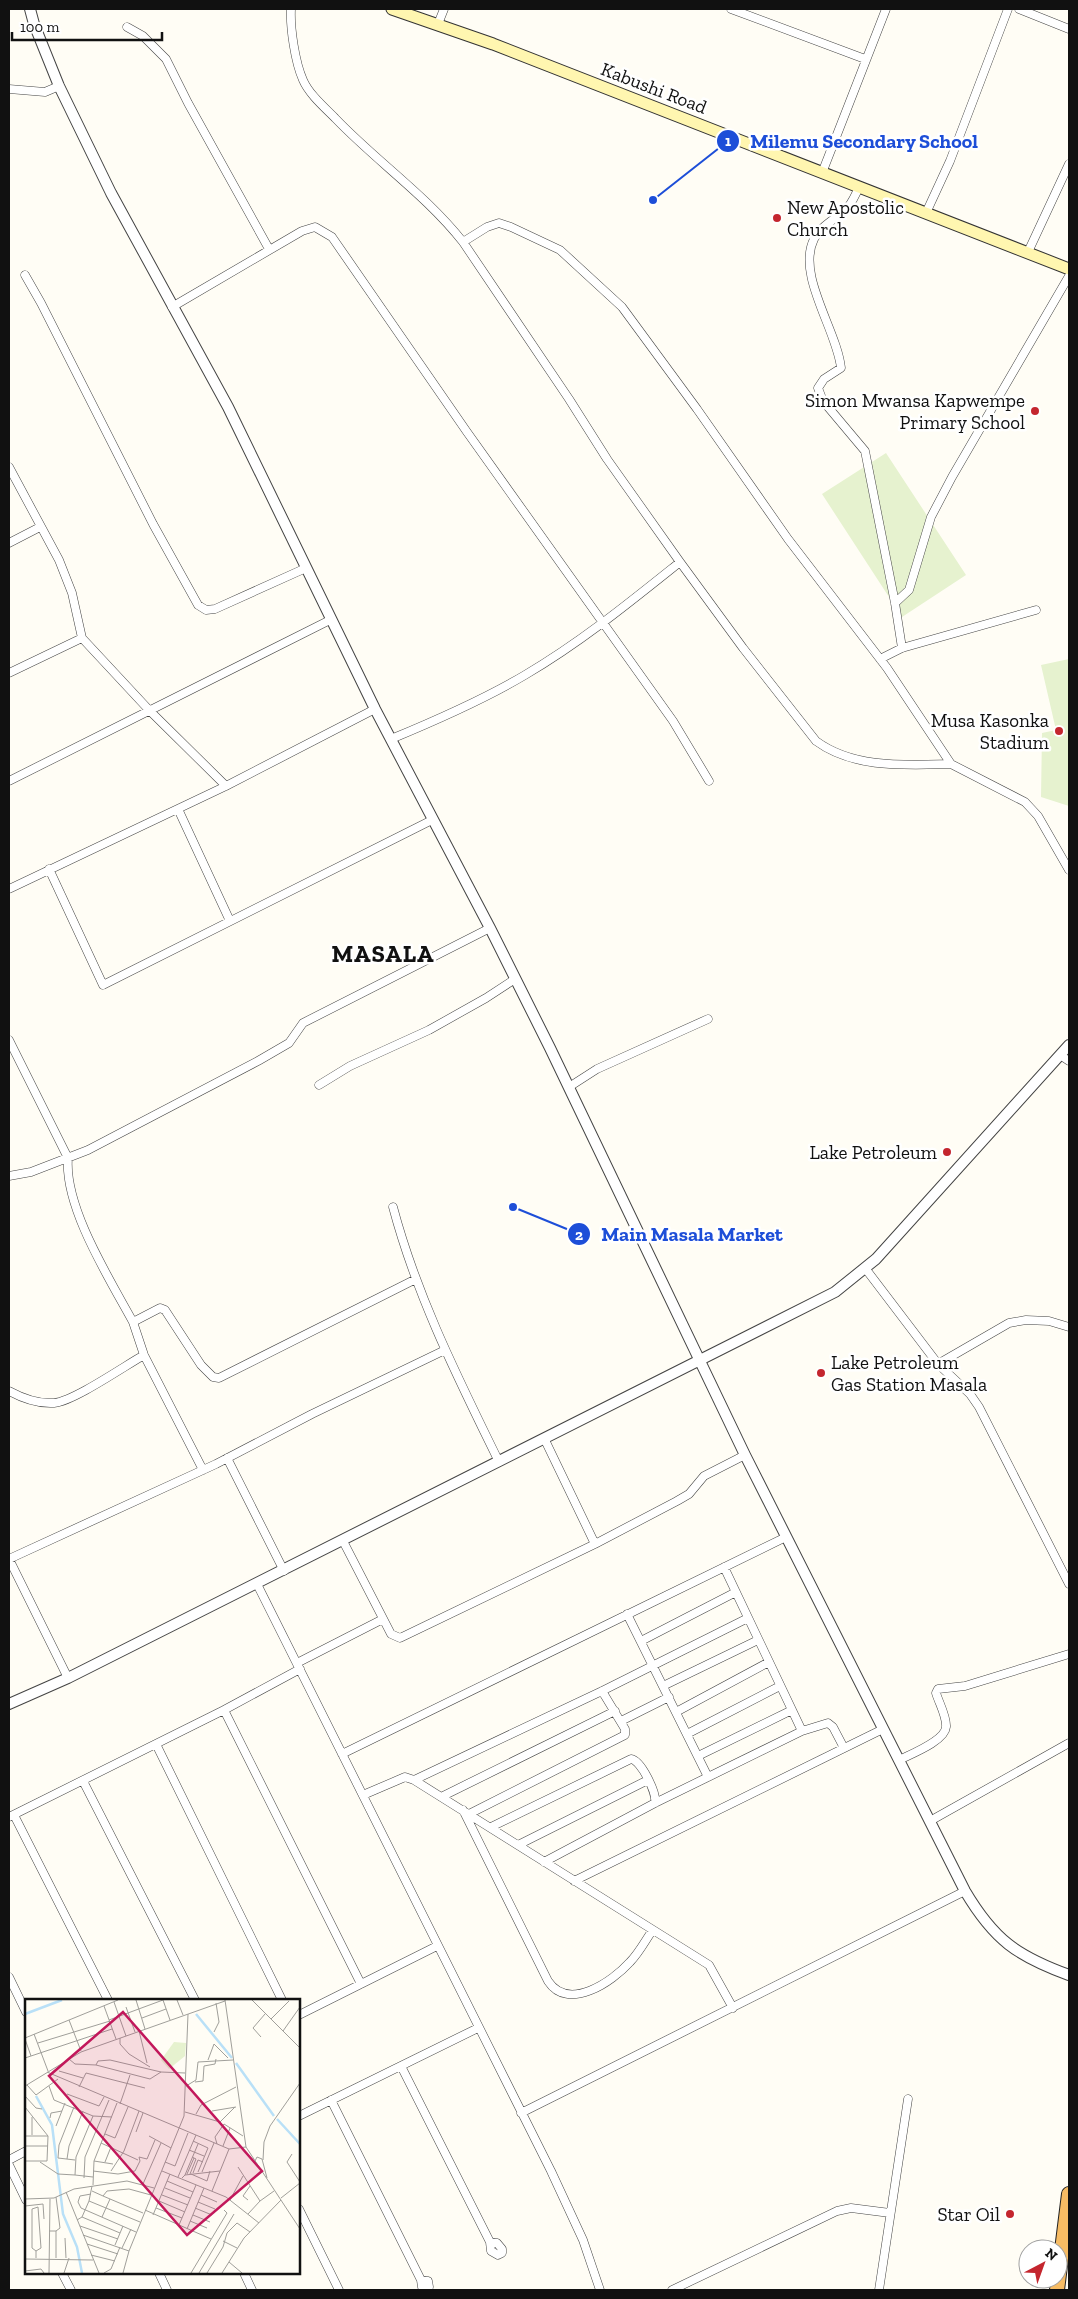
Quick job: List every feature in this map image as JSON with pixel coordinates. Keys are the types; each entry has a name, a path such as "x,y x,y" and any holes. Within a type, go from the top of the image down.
{"highway":[{"path":"1057,2290 1069,2194"}],"main road":[{"name":"Kabushi Road","path":"392,9 438,24 1069,269"}],"street":[{"path":"30,9 34,24 59,86 111,193 228,407 330,620 432,820 490,928 569,1087 745,1455 965,1891 990,1929 1013,1949 1040,1964 1069,1975"},
{"path":"291,9 294,47 303,80 320,102 363,147 406,182 447,222 463,242 494,291 569,399 607,459 743,648 816,741 830,751 848,758 906,765 951,764"},
{"path":"438,24 444,9"},
{"path":"730,9 866,59"},
{"path":"822,173 886,9"},
{"path":"926,213 950,161 1008,9"},
{"path":"1019,9 1069,29"},
{"path":"127,27 143,36 166,58 188,103 269,249"},
{"path":"9,89 45,92 59,86"},
{"path":"1028,252 1069,164"},
{"path":"859,187 848,207 824,227 814,239 809,265 823,315 839,353 841,368 824,379 818,388 823,400 865,451 896,603 902,648"},
{"path":"463,242 499,223 511,227 560,250 622,307 697,409 788,539 880,659 951,764 1024,802 1038,816 1069,870"},
{"path":"172,307 269,249 315,227 332,237 603,624 674,721 709,781"},
{"path":"25,275 153,524 198,605 206,610 215,609 306,568"},
{"path":"896,603 909,590 931,517 952,477 1069,276"},
{"path":"9,467 59,560 72,593 82,638 149,710 226,786"},
{"path":"9,543 40,527"},
{"path":"391,739 485,697 533,670 603,624 680,562"},
{"path":"880,659 902,648 1036,610"},
{"path":"9,781 330,620"},
{"path":"9,673 82,638"},
{"path":"9,889 226,786 375,710"},
{"path":"178,809 230,921"},
{"path":"49,869 104,985 432,820"},
{"path":"9,1176 31,1172 88,1150 289,1043 302,1023 490,928"},
{"path":"319,1085 350,1066 429,1030 486,998 515,979"},
{"path":"569,1087 598,1069 708,1019"},
{"path":"9,1040 68,1158 67,1173 75,1210 133,1322 144,1355 203,1470"},
{"path":"9,1704 68,1678 284,1571 835,1292 876,1259 1069,1045"},
{"path":"1060,1055 1069,1061"},
{"path":"393,1207 414,1280 445,1350 499,1462"},
{"path":"865,1268 938,1364 970,1394 979,1407 1069,1584"},
{"path":"133,1322 160,1308 165,1310 201,1365 213,1377 220,1378 414,1280"},
{"path":"938,1364 1009,1323 1026,1320 1049,1321 1069,1327"},
{"path":"68,1678 9,1559 203,1470 312,1414 445,1350"},
{"path":"9,1391 33,1401 54,1403 70,1398 144,1355"},
{"path":"544,1438 594,1544"},
{"path":"343,1541 383,1619 395,1638 406,1636 677,1502 689,1494 704,1476 745,1455"},
{"path":"227,1458 284,1571"},
{"path":"342,1754 786,1537"},
{"path":"724,1567 802,1731"},
{"path":"257,1584 583,2240 600,2290"},
{"path":"641,1641 736,1592"},
{"path":"627,1614 708,1777"},
{"path":"414,1780 602,1691 748,1618"},
{"path":"107,1999 12,1816 224,1710 383,1619"},
{"path":"663,1686 758,1640"},
{"path":"899,1760 938,1740 944,1734 946,1724 936,1693 938,1689 966,1686 1069,1654"},
{"path":"676,1712 769,1662"},
{"path":"687,1734 780,1686"},
{"path":"466,1812 620,1739 626,1732 602,1691"},
{"path":"621,1721 669,1697"},
{"path":"224,1710 361,1984"},
{"path":"698,1756 792,1710"},
{"path":"440,1797 615,1711"},
{"path":"544,1862 655,1803 802,1731 828,1723 833,1726 844,1748"},
{"path":"574,1882 883,1728"},
{"path":"156,1744 282,1999"},
{"path":"930,1821 1069,1744"},
{"path":"491,1828 632,1759 639,1763 648,1780 656,1796 655,1803"},
{"path":"363,1795 405,1777 414,1780 709,1965 734,2008"},
{"path":"518,1845 648,1780"},
{"path":"83,1781 194,1999"},
{"path":"466,1812 548,1981 556,1990 563,1994 578,1994 609,1980 631,1962 652,1931"},
{"path":"521,2113 965,1891"},
{"path":"300,2014 437,1946"},
{"path":"9,1977 25,2010"},
{"path":"300,2116 478,2028"},
{"path":"401,2066 490,2242"},
{"path":"879,2290 908,2099"},
{"path":"331,2100 421,2280"},
{"path":"9,2160 25,2152"},
{"path":"9,2165 25,2198"},
{"path":"672,2290 837,2210 851,2208 890,2213"},
{"path":"300,2211 339,2290"},
{"path":"63,2274 71,2290"},
{"path":"159,2274 167,2290"},
{"path":"244,2274 252,2290"}],"green space":[{"path":"886,453 966,575 902,617 822,494"},
{"name":"Musa Kasonka Stadium","path":"1069,659 1069,806 1041,797 1042,733 1056,730 1041,665"}],"place":[{"name":"Milemu Secondary School","path":"653,200"},
{"name":"New Apostolic Church","path":"777,218"},
{"name":"Simon Mwansa Kapwempe Primary School","path":"1035,411"},
{"name":"Musa Kasonka Stadium","path":"1059,731"},
{"name":"Lake Petroleum","path":"947,1152"},
{"name":"Main Masala Market","path":"513,1207"},
{"name":"Lake Petroleum Gas Station Masala","path":"821,1373"},
{"name":"Star Oil","path":"1010,2214"}],"district":[{"name":"MASALA","path":"383,953"}]}
